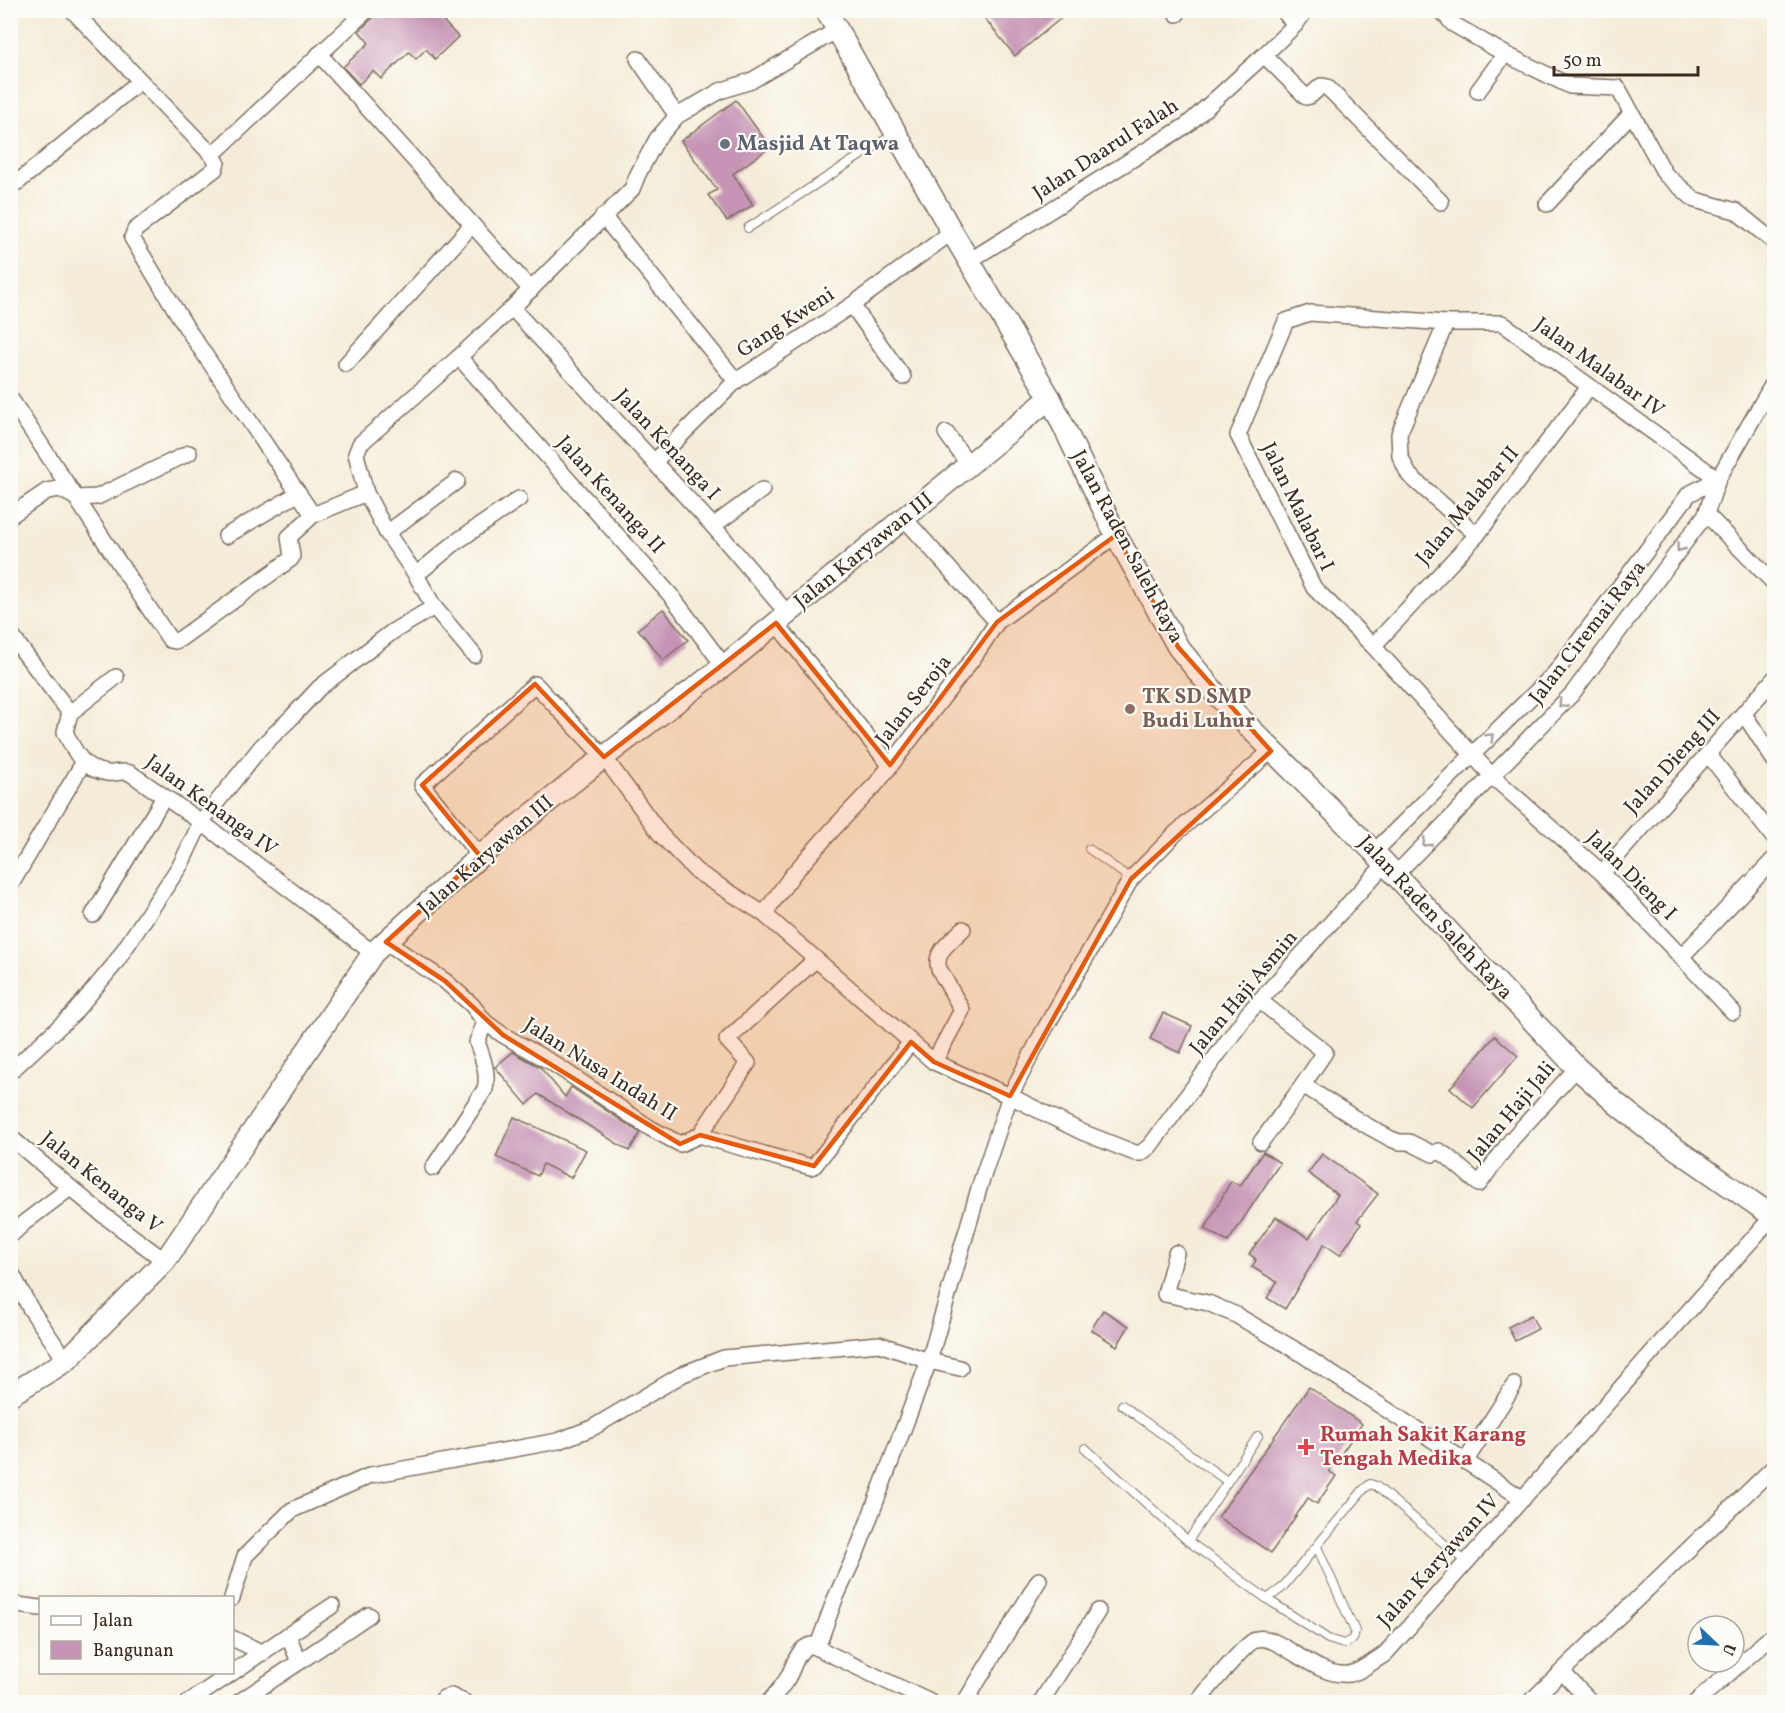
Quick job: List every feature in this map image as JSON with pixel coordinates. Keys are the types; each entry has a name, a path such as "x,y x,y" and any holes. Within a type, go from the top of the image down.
{"main road":[{"name":"Jalan Raden Saleh Raya","path":"826,10 952,232 1050,398 1116,535 1178,647 1216,694 1385,864 1577,1068 1656,1135 1774,1216"},
{"name":"Jalan Karyawan III","path":"10,1395 66,1361 165,1261 380,948 480,856 604,757 724,666 1050,398"}],"street":[{"path":"212,155 367,10"},
{"path":"1283,10 1295,25"},
{"name":"Jalan Daarul Falah","path":"969,261 1187,125 1264,56 1295,25 1306,10"},
{"path":"1441,10 1454,24 1505,54 1570,86 1618,88 1665,174 1695,200 1736,211 1774,242"},
{"path":"74,11 212,155 216,162 215,168 135,230 132,238 186,327 314,515"},
{"path":"474,655 434,607 416,574 387,533 366,494 356,454 360,444 512,308 632,189 657,139 677,116 720,91 751,81 837,30"},
{"path":"319,54 531,290"},
{"path":"1478,91 1505,54"},
{"path":"1264,56 1306,97 1321,86 1327,87 1441,202"},
{"path":"638,59 677,116"},
{"path":"18,182 140,81"},
{"path":"1547,204 1631,114"},
{"path":"603,216 736,381"},
{"path":"346,364 472,225"},
{"name":"Gang Kweni","path":"654,462 736,381 852,305 952,232"},
{"path":"852,305 903,377"},
{"name":"Jalan Kenanga I","path":"512,308 713,526 890,765"},
{"name":"Jalan Malabar I","path":"1446,323 1310,314 1286,321 1238,435 1314,588 1373,646 1492,776"},
{"path":"1446,323 1399,434 1400,456 1409,474 1477,535"},
{"name":"Jalan Malabar IV","path":"1446,323 1502,323 1718,479"},
{"name":"Jalan Kenanga II","path":"459,357 673,598 724,666"},
{"name":"Jalan Ciremai Raya","path":"1385,864 1492,776 1572,694 1706,514 1718,479 1769,403 1774,382"},
{"name":"Jalan Malabar II","path":"1373,646 1477,535 1589,387"},
{"path":"10,398 170,640 180,639 291,559 289,537 314,515 366,494"},
{"path":"946,434 969,465"},
{"path":"10,516 47,491 60,489 77,498 97,497 189,453"},
{"name":"Jalan Ciremai Raya","path":"1385,864 1472,754 1555,673 1689,494 1718,479"},
{"path":"387,533 457,481"},
{"path":"713,526 762,490"},
{"path":"226,537 299,493"},
{"path":"416,574 456,542 519,499"},
{"path":"1706,514 1774,583"},
{"path":"904,518 997,622"},
{"name":"Jalan Seroja","path":"764,914 793,874 878,783 890,765 922,728 975,657 997,622 1116,535"},
{"path":"10,1072 73,1014 114,965 181,864 201,822 261,747 319,688 392,632 434,607"},
{"path":"10,634 70,713"},
{"path":"1579,643 1597,661"},
{"path":"10,886 83,763 65,732 70,713 116,677"},
{"name":"Jalan Dieng III","path":"1602,873 1774,679"},
{"path":"480,856 422,785 535,684 604,757 661,835 696,871 764,914 933,1062 1010,1096"},
{"path":"1744,714 1774,760"},
{"path":"817,1648 930,1361 980,1185 1010,1096 1043,1032 1131,879 1176,833 1271,751"},
{"path":"1708,754 1774,838"},
{"name":"Jalan Kenanga IV","path":"83,763 92,770 107,773 122,771 130,773 380,948"},
{"name":"Jalan Dieng I","path":"1492,776 1602,873 1733,1012"},
{"path":"93,915 164,797"},
{"path":"1681,957 1774,859"},
{"name":"Jalan Haji Asmin","path":"1010,1096 1082,1132 1129,1152 1142,1153 1150,1146 1249,1012 1385,864"},
{"path":"933,1062 962,1010 939,969 938,957 963,929"},
{"name":"Jalan Nusa Indah II","path":"380,948 445,981 472,1005 485,1022 503,1035 551,1062 650,1128 680,1144 700,1135 771,1157 811,1167 816,1165 911,1042"},
{"path":"700,1135 748,1063 727,1040 815,960"},
{"path":"1260,1001 1325,1052 1262,1142"},
{"path":"433,1168 485,1089 487,1083 484,1063 477,1042 485,1022"},
{"name":"Jalan Haji Jali","path":"1303,1085 1391,1139 1409,1142 1433,1154 1438,1151 1479,1184 1512,1140 1577,1068"},
{"name":"Jalan Kenanga V","path":"10,1137 102,1214 165,1261"},
{"path":"10,1236 70,1188"},
{"name":"Jalan Karyawan IV","path":"1198,1702 1229,1665 1253,1641 1259,1639 1265,1638 1277,1643 1317,1668 1335,1674 1352,1674 1385,1654 1774,1216"},
{"path":"1176,1253 1165,1294 1208,1303 1236,1315 1294,1349 1523,1499"},
{"path":"10,1270 30,1308 66,1361"},
{"path":"233,1596 245,1556 292,1510 371,1474 558,1441 592,1428 683,1374 724,1358 879,1344 930,1361 960,1368"},
{"path":"1465,1462 1514,1385"},
{"path":"1530,1702 1774,1467"},
{"path":"965,1702 1039,1580"},
{"path":"10,1604 39,1608"},
{"path":"234,1672 332,1606"},
{"path":"1048,1700 1098,1611"},
{"path":"239,1702 369,1615"},
{"path":"1696,1702 1774,1634"},
{"path":"288,1635 299,1662"},
{"path":"234,1639 263,1653"},
{"path":"769,1702 787,1679 800,1652 811,1645 909,1698 930,1702"},
{"path":"1562,1672 1591,1702"},
{"path":"189,1702 231,1674"},
{"path":"441,1702 444,1698 451,1696 464,1702"}],"lane":[{"path":"748,228 895,133"},
{"path":"1089,849 1131,879"},
{"path":"1122,1405 1227,1481"},
{"path":"1188,1540 1258,1436"},
{"path":"1085,1448 1188,1540 1267,1599 1328,1639 1344,1644 1353,1639 1355,1630 1317,1547"},
{"path":"1267,1599 1282,1588 1368,1485 1372,1485 1466,1562"}],"highlighted area":[{"path":"1116,535 1178,647 1271,751 1131,879 1010,1096 934,1062 911,1042 814,1166 700,1135 680,1144 503,1035 445,981 386,942 480,856 422,785 535,684 604,757 776,623 890,765 997,622"}],"building":[{"path":"378,10 433,10 458,37 435,59 426,49 416,59 409,52 381,79 373,71 359,84 343,67 369,43 359,31"},
{"path":"978,10 1071,10 1015,56"},
{"name":"Masjid At Taqwa","path":"736,100 770,147 733,174 753,205 727,221 708,195 717,190 681,141"},
{"path":"663,609 688,640 663,660 638,629"},
{"path":"1163,1013 1192,1026 1180,1053 1150,1039"},
{"path":"1495,1036 1518,1056 1473,1108 1450,1088"},
{"path":"513,1052 540,1067 565,1097 571,1087 640,1133 629,1151 538,1094 527,1105 495,1067"},
{"path":"514,1117 586,1150 571,1178 543,1164 538,1176 496,1157"},
{"path":"1263,1152 1280,1163 1228,1242 1205,1229 1231,1181 1240,1186"},
{"path":"1322,1154 1378,1194 1357,1221 1361,1224 1340,1255 1324,1244 1285,1309 1267,1298 1277,1282 1252,1267 1256,1260 1249,1254 1276,1217 1309,1238 1338,1195 1308,1173"},
{"path":"1103,1310 1129,1326 1117,1346 1091,1330"},
{"path":"1531,1315 1538,1329 1515,1341 1508,1327"},
{"name":"Rumah Sakit Karang Tengah Medika","path":"1309,1387 1362,1424 1329,1471 1336,1476 1317,1504 1308,1498 1271,1553 1218,1517"}],"place":[{"name":"Masjid At Taqwa","path":"725,144"},
{"name":"TK SD SMP Budi Luhur","path":"1130,709"},
{"name":"Rumah Sakit Karang Tengah Medika","path":"1306,1447"}]}
